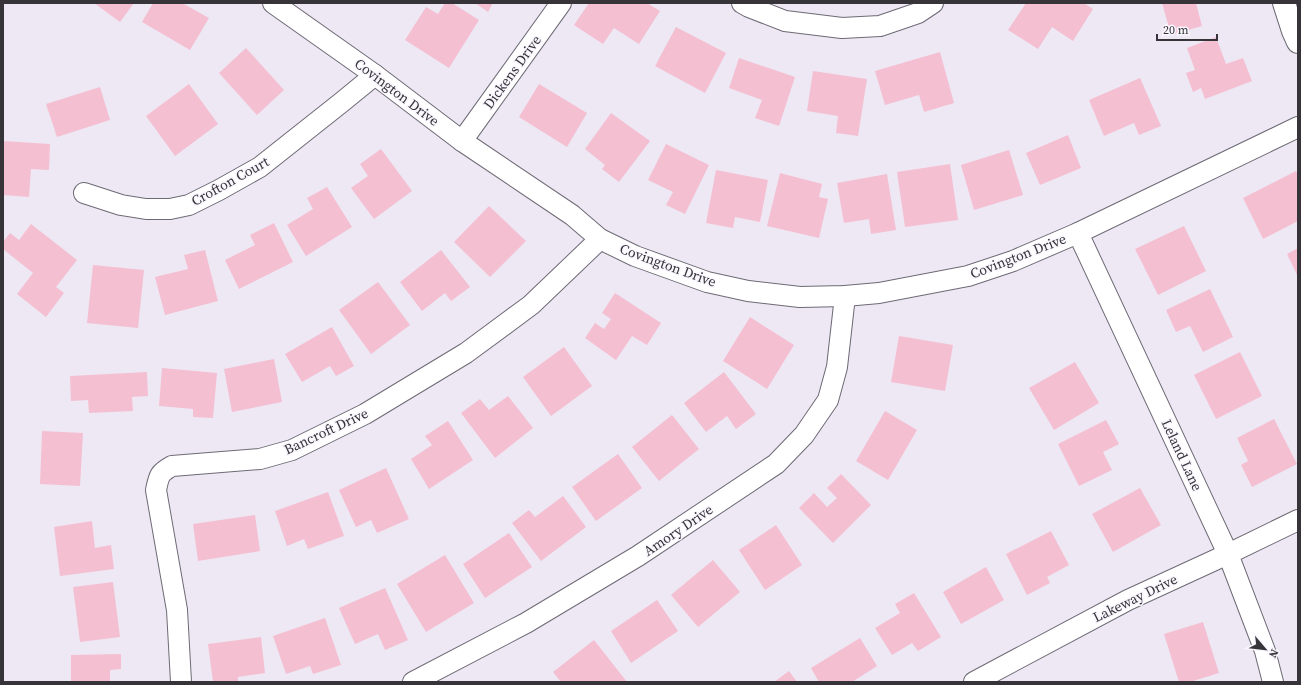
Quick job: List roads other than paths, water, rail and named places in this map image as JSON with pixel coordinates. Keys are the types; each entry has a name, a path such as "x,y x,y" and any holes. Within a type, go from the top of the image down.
{"street":[{"name":"Covington Drive","path":"273,3 375,75 462,141 572,215 600,239 635,256 707,282 748,291 800,297 845,296 879,293 968,276 1013,261 1078,232 1298,127"},
{"name":"Dickens Drive","path":"462,141 561,3"},
{"path":"742,3 785,20 842,28 880,26 918,13 933,3"},
{"path":"1284,3 1298,42"},
{"name":"Crofton Court","path":"84,193 121,205 146,209 170,209 189,204 219,190 260,167 375,75"},
{"name":"Leland Lane","path":"1078,232 1228,554 1265,651 1273,682"},
{"name":"Bancroft Drive","path":"181,682 177,610 156,490 158,480 163,471 172,466 260,459 286,452 365,414 466,353 525,309 600,239"},
{"name":"Amory Drive","path":"412,682 526,623 625,564 776,464 804,435 828,400 838,367 845,296"},
{"name":"Lakeway Drive","path":"982,680 1128,600 1298,520"}]}
